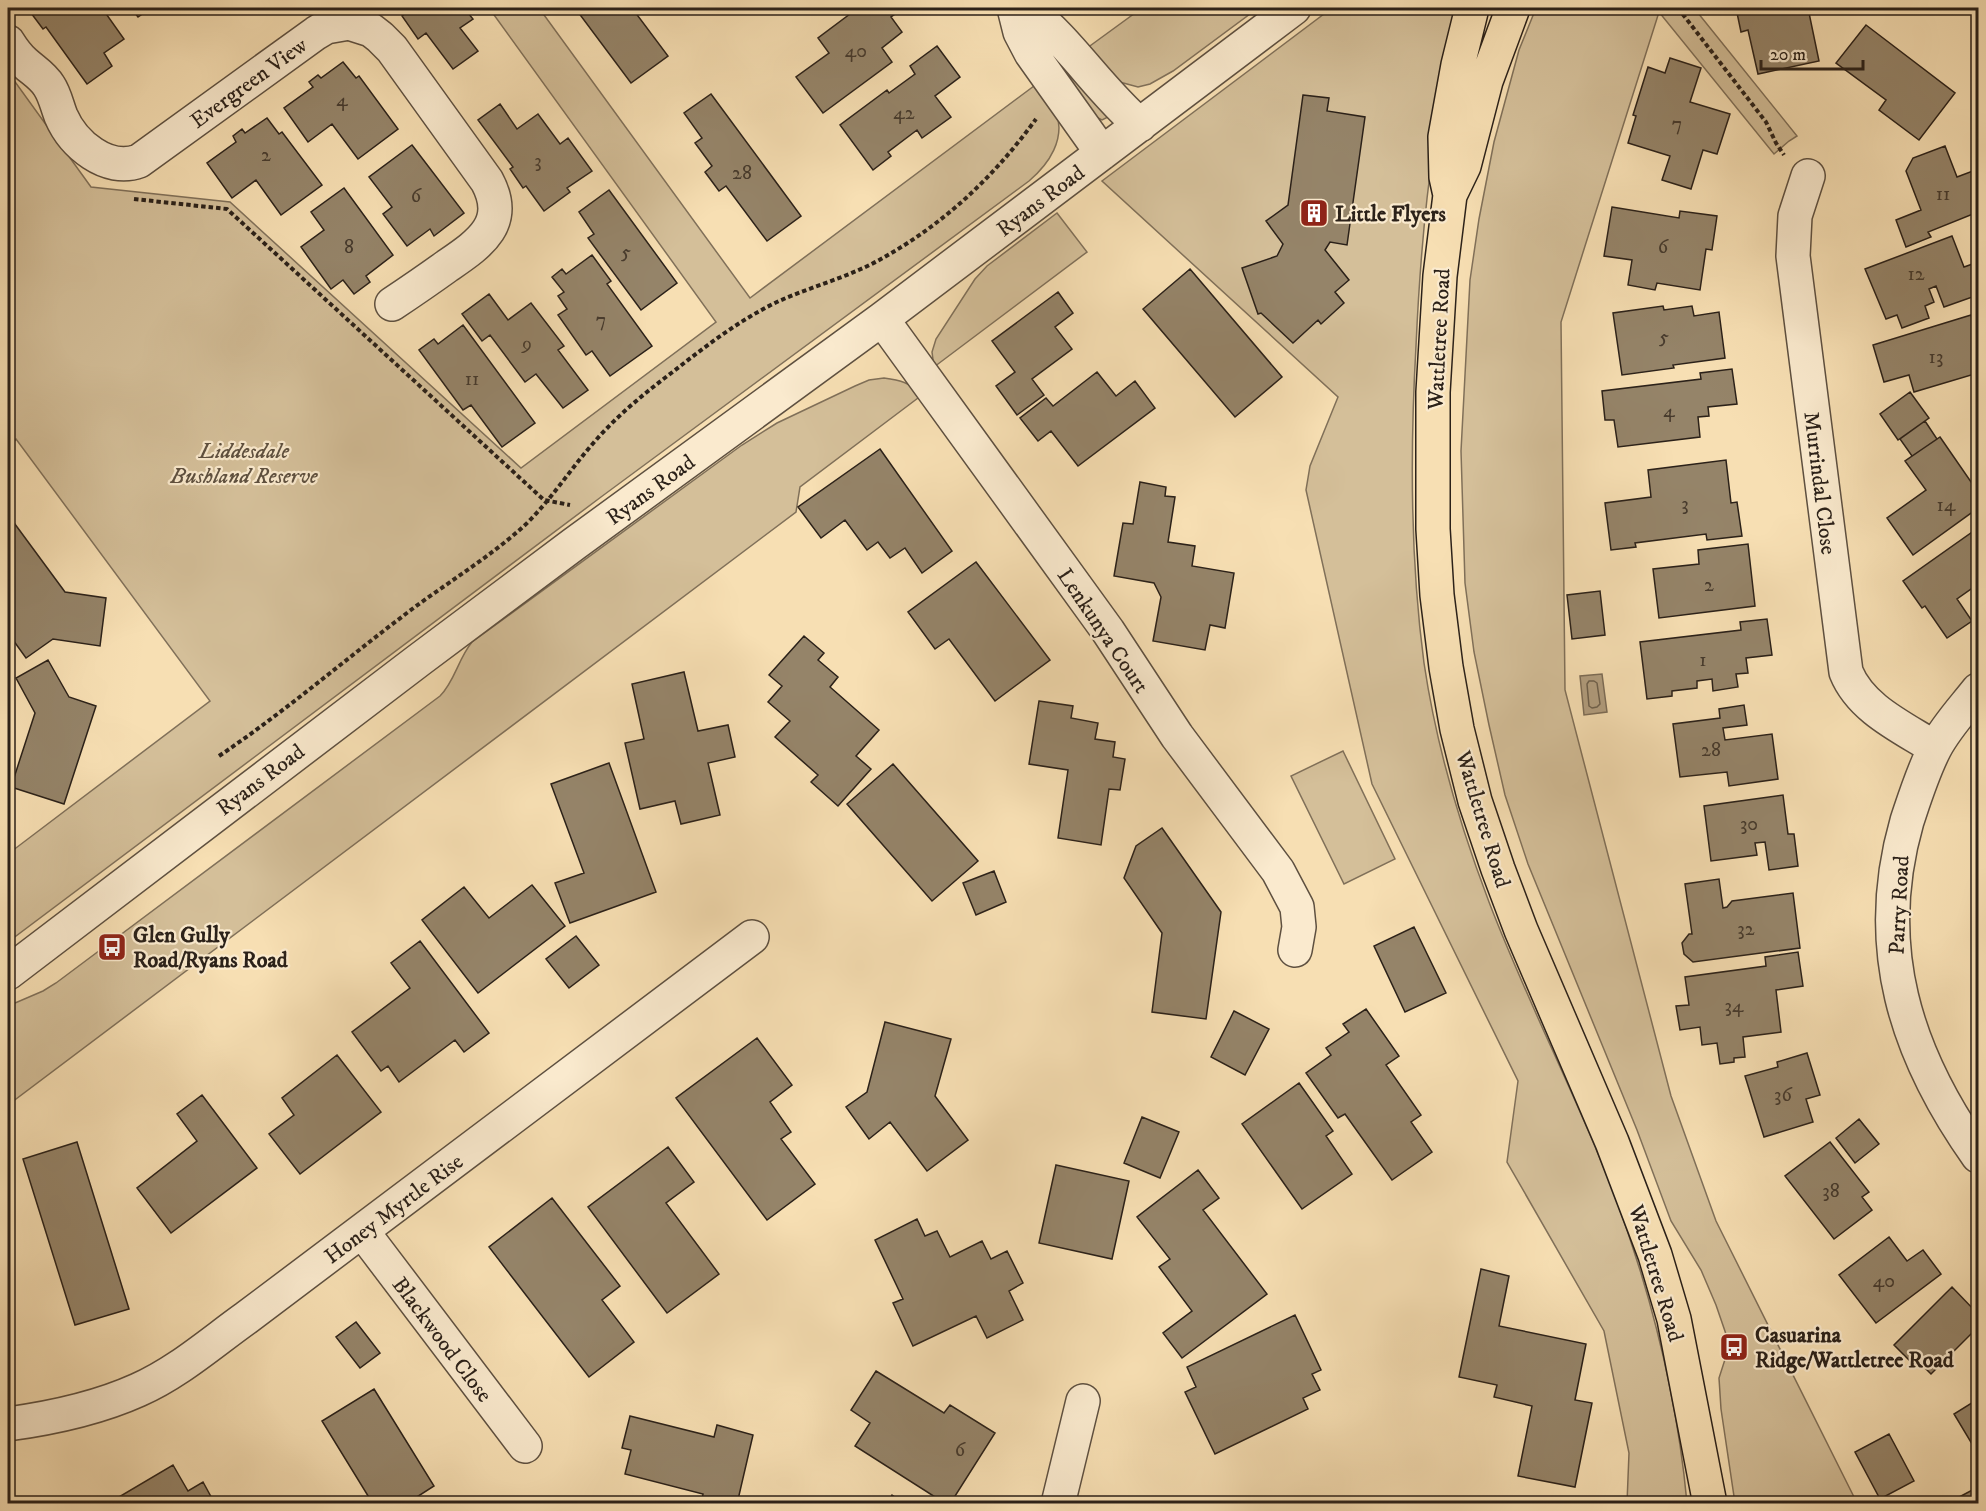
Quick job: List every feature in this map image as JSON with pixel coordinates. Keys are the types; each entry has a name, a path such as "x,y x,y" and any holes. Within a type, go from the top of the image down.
{"main road":[{"name":"Wattletree Road","path":"1472,8 1458,65 1445,137 1446,177 1450,195 1437,318 1433,392 1432,473 1437,595 1446,667 1457,729 1475,801 1521,930 1611,1142 1655,1255 1674,1319 1710,1503"},
{"name":"Wattletree Road","path":"1450,195 1464,166 1486,81 1513,8"},
{"name":"Wattletree Road","path":"1693,1413 1699,1503"}],"street":[{"path":"1014,8 1020,32 1028,48 1102,153"},
{"path":"1026,8 1054,32 1121,109 1140,125"},
{"name":"Ryans Road","path":"8,973 284,761 592,531 882,319 1294,8"},
{"name":"Evergreen View","path":"8,42 15,53 50,86 62,118 82,146 118,165 129,165 138,161 316,33 338,24 360,25 371,30 392,49 433,105 488,181 496,201 493,223 477,245 392,304"},
{"name":"Murrindal Close","path":"1808,176 1795,216 1793,256 1846,672 1852,686 1863,699 1935,748"},
{"name":"Lenkunya Court","path":"882,319 1108,631 1177,736 1278,871 1297,907 1299,927 1295,950"},
{"name":"Parry Road","path":"1978,690 1935,748 1913,801 1901,842 1894,886 1892,923 1895,965 1903,1007 1927,1071 1944,1104 1978,1156"},
{"name":"Honey Myrtle Rise","path":"8,1424 82,1411 139,1390 192,1358 752,937"},
{"name":"Blackwood Close","path":"362,1231 525,1446"},
{"path":"1058,1503 1083,1401"}],"path":[{"path":"1678,8 1766,122 1780,151 1808,176"},
{"path":"219,756 292,704 400,618 504,542 548,502 594,442 627,409 718,338 777,302 880,260 927,230 975,191 1003,162 1036,118"},
{"path":"975,191 980,198"},
{"path":"123,197 227,209 548,502 568,504 592,531"}],"green space":[{"name":"Liddesdale Bushland Reserve","path":"489,8 539,8 750,298 1038,83 1056,111 1059,121 1057,141 1049,159 1029,181 601,497 8,942 8,854 210,701 16,439 8,450 8,72 91,187 230,202 521,468 716,322"},
{"path":"1142,8 1258,8 1173,71 1150,84 1138,87 1116,81 1083,51"},
{"path":"1332,8 1460,8 1430,170 1417,321 1412,505 1419,624 1424,663 1442,754 1478,873 1518,974 1582,1116 1626,1226 1650,1304 1669,1383 1687,1503 1627,1503 1629,1453 1604,1331 1507,1162 1518,1081 1372,784 1306,490 1310,466 1338,397 1102,181"},
{"path":"1536,8 1694,8 1797,136 1774,154 1659,12 1561,322 1565,690 1671,1096 1716,1221 1857,1503 1735,1503 1721,1409 1719,1378 1729,1347 1728,1340 1701,1270 1671,1221 1637,1130 1528,864 1505,795 1489,725 1474,652 1465,583 1461,451 1470,280 1494,142 1519,50"},
{"path":"1045,45 1108,117 1102,120 1094,116"},
{"path":"1057,213 1087,252 934,367 932,352 936,339 975,279 987,266"},
{"path":"884,378 905,383 922,395 800,487 796,512 8,1105 8,1006 56,983 440,696 472,642 742,445 777,423 855,386 869,380"},
{"path":"1343,751 1395,859 1344,884 1291,776"}],"water":[{"path":"1602,674 1607,712 1584,715 1580,676"}],"building":[{"path":"102,8 124,39 104,53 112,66 87,84 46,27 43,29 28,9"},
{"path":"131,8 151,8 138,17"},
{"path":"409,8 464,8 473,19 460,28 478,51 453,69 426,33 418,39 402,16 411,9"},
{"path":"575,8 632,8 668,56 631,83"},
{"path":"858,8 904,8 891,17 902,32 882,48 892,62 823,113 796,77 829,53 818,38"},
{"path":"1736,8 1808,8 1819,61 1758,74 1748,30 1741,32"},
{"path":"1866,25 1955,93 1919,140 1879,110 1886,100 1836,63"},
{"path":"937,46 960,77 935,96 951,117 922,138 917,130 888,152 891,156 873,170 840,125 887,90 889,93 915,74 910,66"},
{"path":"1670,58 1701,68 1690,102 1730,114 1717,154 1703,150 1691,189 1662,180 1670,156 1628,143 1636,116 1633,115 1648,67 1665,73"},
{"path":"343,62 356,78 359,76 398,129 358,159 332,124 308,142 284,108 313,87 309,82 318,75 321,78"},
{"path":"711,94 801,216 767,241 726,186 719,191 705,172 712,166 695,143 702,138 684,113"},
{"name":"Little Flyers","path":"1303,95 1329,98 1327,111 1365,117 1347,245 1330,242 1325,250 1349,280 1335,292 1344,303 1321,324 1318,320 1293,343 1261,313 1258,314 1242,268 1277,256 1283,244 1266,221 1288,205"},
{"path":"500,104 517,129 538,114 560,144 568,138 592,171 567,188 570,192 544,211 526,186 523,188 510,169 513,167 478,120"},
{"path":"267,118 279,134 282,132 322,185 281,215 256,180 232,198 207,163 236,142 233,136 242,129 245,133"},
{"path":"412,145 464,213 434,236 430,229 407,246 383,214 392,207 369,177"},
{"path":"1945,146 1957,177 1978,169 1978,212 1928,232 1931,237 1906,247 1896,220 1921,210 1906,171 1913,158"},
{"path":"344,188 393,255 366,276 370,282 354,294 343,280 331,289 301,247 324,230 311,212"},
{"path":"609,190 677,283 641,310 588,238 594,234 579,212"},
{"path":"1612,207 1679,218 1680,211 1717,216 1712,250 1706,249 1700,290 1657,283 1655,290 1628,285 1632,260 1604,256"},
{"path":"1952,236 1964,267 1978,262 1978,295 1944,307 1936,286 1929,289 1934,302 1925,306 1929,318 1902,328 1897,315 1886,319 1865,269"},
{"path":"592,255 611,281 607,284 652,346 610,376 592,351 586,355 558,315 567,309 558,296 564,292 552,277 562,269 566,274"},
{"path":"1190,269 1282,377 1235,417 1143,309"},
{"path":"1058,292 1073,313 1055,327 1072,349 1032,379 1044,395 1017,415 996,386 1015,372 992,341"},
{"path":"489,294 508,320 531,303 564,346 558,350 588,390 563,408 536,374 525,382 490,335 482,341 462,314"},
{"path":"1663,306 1664,310 1692,306 1694,316 1719,312 1725,358 1622,375 1613,313"},
{"path":"1971,315 1978,341 1978,373 1914,392 1909,375 1884,382 1873,345"},
{"path":"463,325 535,423 502,447 471,405 463,410 419,350 434,339 438,344"},
{"path":"1732,369 1737,404 1708,407 1709,416 1698,417 1700,437 1618,447 1614,420 1605,420 1602,391 1701,379 1700,373"},
{"path":"1097,372 1116,396 1135,381 1155,408 1078,466 1051,431 1038,441 1020,418 1046,398 1053,406"},
{"path":"1910,392 1929,418 1898,440 1880,414"},
{"path":"1925,421 1937,439 1912,456 1900,439"},
{"path":"1940,437 1978,492 1978,508 1913,555 1887,518 1926,490 1905,461"},
{"path":"880,449 952,551 922,573 905,548 890,558 878,542 867,550 845,520 821,538 798,507"},
{"path":"1726,460 1731,503 1737,502 1742,536 1707,540 1706,534 1635,543 1636,547 1611,550 1605,503 1651,497 1648,470"},
{"path":"1140,482 1166,487 1165,496 1175,497 1168,542 1195,546 1192,566 1234,573 1225,628 1210,625 1205,650 1153,641 1161,597 1154,583 1114,576 1123,523 1133,524"},
{"path":"9,516 65,592 106,598 100,646 53,639 26,658 8,633"},
{"path":"1978,528 1978,584 1957,599 1972,621 1947,638 1925,606 1922,608 1903,581"},
{"path":"1748,544 1755,606 1659,618 1653,569 1699,564 1698,550"},
{"path":"976,562 1050,660 995,701 949,639 935,649 908,612"},
{"path":"1600,591 1605,635 1572,639 1567,595"},
{"path":"1767,619 1772,655 1746,658 1748,673 1736,674 1738,687 1713,691 1712,679 1697,681 1697,688 1672,691 1672,696 1647,699 1640,642 1741,630 1740,622"},
{"path":"804,636 824,653 818,660 838,677 830,687 879,730 856,756 871,769 838,806 811,782 818,775 775,737 790,721 768,702 782,686 769,675"},
{"path":"48,660 69,697 96,706 64,804 11,787 35,713 16,678"},
{"path":"684,672 698,731 728,725 735,757 708,763 720,815 681,824 675,801 640,809 625,743 644,739 632,684"},
{"path":"1039,701 1073,706 1071,718 1098,723 1095,739 1115,742 1113,757 1125,759 1120,790 1109,789 1101,845 1058,838 1068,770 1029,764"},
{"path":"1744,705 1747,725 1723,728 1725,740 1772,734 1778,779 1729,786 1727,772 1680,777 1673,724 1720,718 1719,709"},
{"path":"609,763 656,892 570,923 555,883 584,873 551,784"},
{"path":"893,764 978,861 932,901 847,804"},
{"path":"1783,795 1788,834 1794,834 1798,866 1769,870 1765,842 1755,843 1757,855 1711,861 1704,806"},
{"path":"1162,828 1221,912 1206,1019 1152,1012 1162,933 1124,878 1136,846"},
{"path":"994,871 1006,902 976,915 963,883"},
{"path":"1719,879 1723,908 1732,901 1793,893 1800,948 1693,962 1684,954 1682,943 1689,934 1692,934 1685,884"},
{"path":"532,885 565,926 478,993 422,920 464,887 489,918"},
{"path":"1414,927 1446,993 1405,1012 1374,946"},
{"path":"576,936 599,965 569,988 546,959"},
{"path":"420,941 489,1033 464,1052 455,1040 399,1082 388,1066 381,1071 352,1032 410,988 391,963"},
{"path":"1798,952 1803,986 1776,990 1781,1032 1743,1037 1745,1057 1734,1058 1734,1062 1720,1064 1717,1043 1702,1045 1700,1027 1680,1030 1676,1006 1689,1005 1685,977 1766,966 1765,957"},
{"path":"1366,1009 1399,1056 1386,1065 1421,1115 1411,1122 1432,1152 1392,1180 1345,1114 1338,1118 1306,1073 1331,1055 1326,1048 1349,1032 1343,1024"},
{"path":"1234,1011 1269,1029 1245,1075 1211,1057"},
{"path":"885,1022 951,1039 935,1096 968,1140 927,1171 890,1122 869,1139 846,1107 867,1092"},
{"path":"757,1038 792,1085 770,1102 791,1132 781,1139 815,1184 767,1220 676,1098"},
{"path":"1807,1053 1820,1095 1806,1099 1813,1122 1764,1137 1745,1076 1778,1067 1777,1062"},
{"path":"337,1055 381,1112 300,1174 269,1134 294,1115 282,1098"},
{"path":"1299,1083 1333,1131 1326,1136 1352,1174 1302,1209 1242,1124"},
{"path":"202,1095 257,1168 171,1233 137,1188 197,1141 177,1114"},
{"path":"1142,1117 1179,1132 1160,1178 1124,1163"},
{"path":"1859,1119 1879,1144 1855,1163 1836,1138"},
{"path":"77,1142 129,1309 75,1325 23,1159"},
{"path":"1830,1142 1869,1192 1862,1197 1872,1210 1834,1239 1785,1176"},
{"path":"668,1147 694,1182 666,1203 719,1274 667,1313 588,1207"},
{"path":"1056,1165 1129,1181 1112,1259 1039,1243"},
{"path":"1198,1170 1219,1198 1203,1210 1267,1294 1182,1358 1163,1333 1192,1311 1159,1267 1170,1259 1137,1217"},
{"path":"552,1198 620,1286 602,1300 634,1342 589,1377 489,1247"},
{"path":"917,1219 925,1236 937,1231 950,1257 982,1241 991,1259 1007,1251 1023,1283 1009,1291 1023,1320 987,1338 976,1316 913,1346 893,1303 903,1299 875,1240"},
{"path":"1889,1237 1907,1261 1923,1250 1941,1274 1876,1323 1839,1275"},
{"path":"1481,1269 1509,1276 1499,1326 1586,1344 1575,1400 1592,1403 1575,1487 1518,1476 1532,1406 1494,1397 1497,1385 1459,1377"},
{"path":"1952,1287 1978,1314 1978,1327 1931,1374 1918,1361 1914,1365 1894,1345"},
{"path":"1295,1315 1321,1370 1312,1374 1320,1390 1303,1398 1308,1409 1215,1454 1185,1392 1196,1387 1187,1367"},
{"path":"356,1322 380,1353 360,1368 336,1337"},
{"path":"876,1371 944,1413 950,1405 995,1433 950,1504 946,1504 855,1446 870,1423 851,1410"},
{"path":"374,1389 434,1486 406,1504 373,1504 322,1421"},
{"path":"1978,1399 1978,1447 1975,1449 1954,1414"},
{"path":"630,1416 714,1437 717,1425 753,1435 737,1504 701,1504 703,1494 625,1474 631,1450 622,1448"},
{"path":"1889,1434 1914,1481 1880,1499 1855,1452"},
{"path":"173,1465 188,1491 203,1482 215,1504 107,1504"},
{"path":"1978,1487 1978,1504 1946,1504"},
{"path":"892,1495 905,1504 887,1504"},
{"path":"1134,1497 1151,1504 1132,1504"}],"place":[{"name":"Little Flyers","path":"1314,213"},
{"name":"Glen Gully Road/Ryans Road","path":"112,947"},
{"name":"Casuarina Ridge/Wattletree Road","path":"1734,1347"}]}
